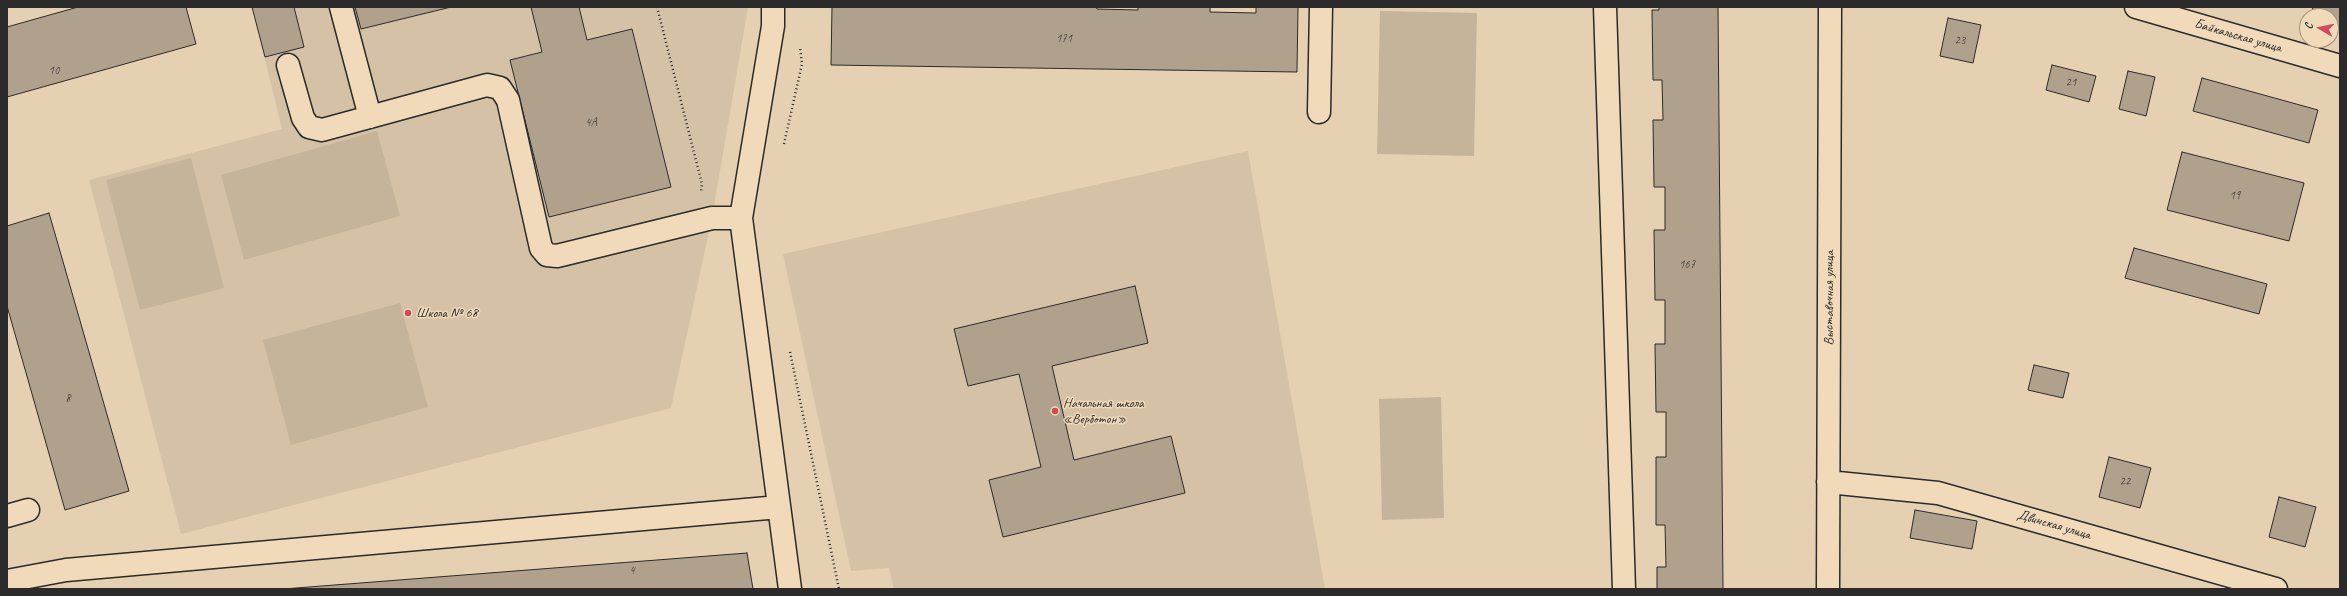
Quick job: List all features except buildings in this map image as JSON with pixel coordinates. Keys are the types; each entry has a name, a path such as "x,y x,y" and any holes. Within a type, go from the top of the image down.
{"street":[{"path":"341,7 370,117"},
{"path":"773,7 773,26 741,218 790,589"},
{"path":"1319,112 1321,7"},
{"path":"1605,7 1624,589"},
{"name":"Выставочная улица","path":"1828,589 1830,7"},
{"name":"Байкальская улица","path":"2136,7 2340,66"},
{"path":"288,65 303,118 310,127 322,130 487,84 500,88 508,100 541,248 547,255 557,256 712,218 741,218"},
{"name":"Двинская улица","path":"1828,482 1938,493 2276,589"},
{"path":"7,581 66,570 779,507"},
{"path":"7,516 28,510"}],"path":[{"path":"657,7 702,184 697,221"},
{"path":"783,147 802,64 800,43"},
{"path":"788,344 838,589"}],"shaded area":[{"name":"Школа № 68","path":"252,7 748,7 712,218 671,408 181,534 89,180 282,129"},
{"path":"1380,11 1477,13 1474,156 1377,154"},
{"path":"377,131 400,216 244,260 221,175"},
{"name":"Начальная школа «Верботон»","path":"1248,151 1325,589 894,589 889,568 851,571 783,254"},
{"path":"191,158 224,288 140,310 106,180"},
{"path":"400,303 428,407 291,445 263,340"},
{"path":"1441,397 1444,518 1382,520 1379,399"}],"place":[{"name":"Школа № 68","path":"408,313"},
{"name":"Начальная школа «Верботон»","path":"1055,411"}]}
